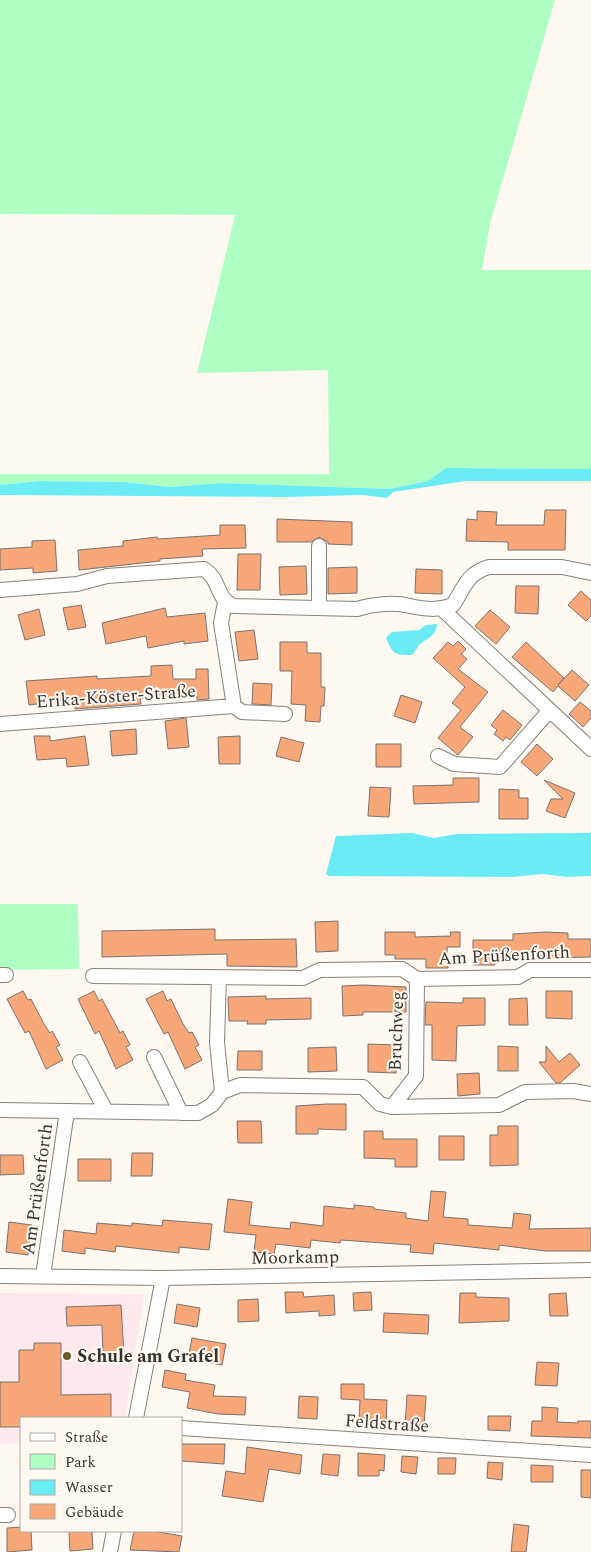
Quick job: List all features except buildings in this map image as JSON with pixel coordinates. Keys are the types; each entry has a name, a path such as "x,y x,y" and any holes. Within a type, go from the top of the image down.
{"street":[{"path":"319,546 319,608"},
{"path":"225,602 243,607 358,608 371,605 409,605 418,609 442,609 453,605 466,580 480,570 489,567 562,567 591,573"},
{"path":"0,590 77,584 117,576 204,569 213,574 225,602 221,623 234,706"},
{"path":"442,609 591,749"},
{"name":"Erika-Köster-Straße","path":"0,724 234,706 242,712 285,714"},
{"path":"438,756 454,764 500,767 549,711"},
{"name":"Am Prüßenforth","path":"93,976 303,978 320,970 402,969 417,979 518,977 530,970 591,970"},
{"path":"219,977 217,1042 222,1092"},
{"name":"Bruchweg","path":"392,1107 416,1076 417,979"},
{"path":"154,1057 181,1113"},
{"path":"80,1062 106,1111"},
{"name":"Am Prüßenforth","path":"43,1276 67,1111 198,1113 212,1105 222,1092 240,1085 362,1088 380,1104 392,1107 499,1105 525,1092 574,1091 591,1094"},
{"path":"0,1110 67,1111"},
{"name":"Moorkamp","path":"0,1276 163,1278 591,1270"},
{"path":"136,1417 163,1278"},
{"name":"Feldstraße","path":"182,1428 591,1455"},
{"path":"110,1552 114,1532"}],"shaded area":[{"name":"Schule am Grafel","path":"0,1293 144,1294 125,1417 20,1417 20,1443 0,1444"}],"green space":[{"path":"0,0 555,0 490,224 482,270 591,270 591,469 446,468 428,481 390,489 221,483 170,487 125,482 40,481 0,485 0,474 329,474 328,370 197,373 235,215 0,214"},
{"path":"0,904 78,904 79,969 0,970"}],"water":[{"path":"446,468 591,469 591,481 466,481 393,492 387,498 363,495 286,497 0,495 0,485 40,481 125,482 170,487 221,483 390,489 428,481"},
{"path":"437,624 433,635 419,645 412,655 395,653 386,638 392,632 419,630 426,625"},
{"path":"412,833 434,838 457,834 591,833 591,876 566,877 543,874 512,877 329,876 326,874 336,836"}],"place":[{"name":"Schule am Grafel","path":"67,1356"}]}
